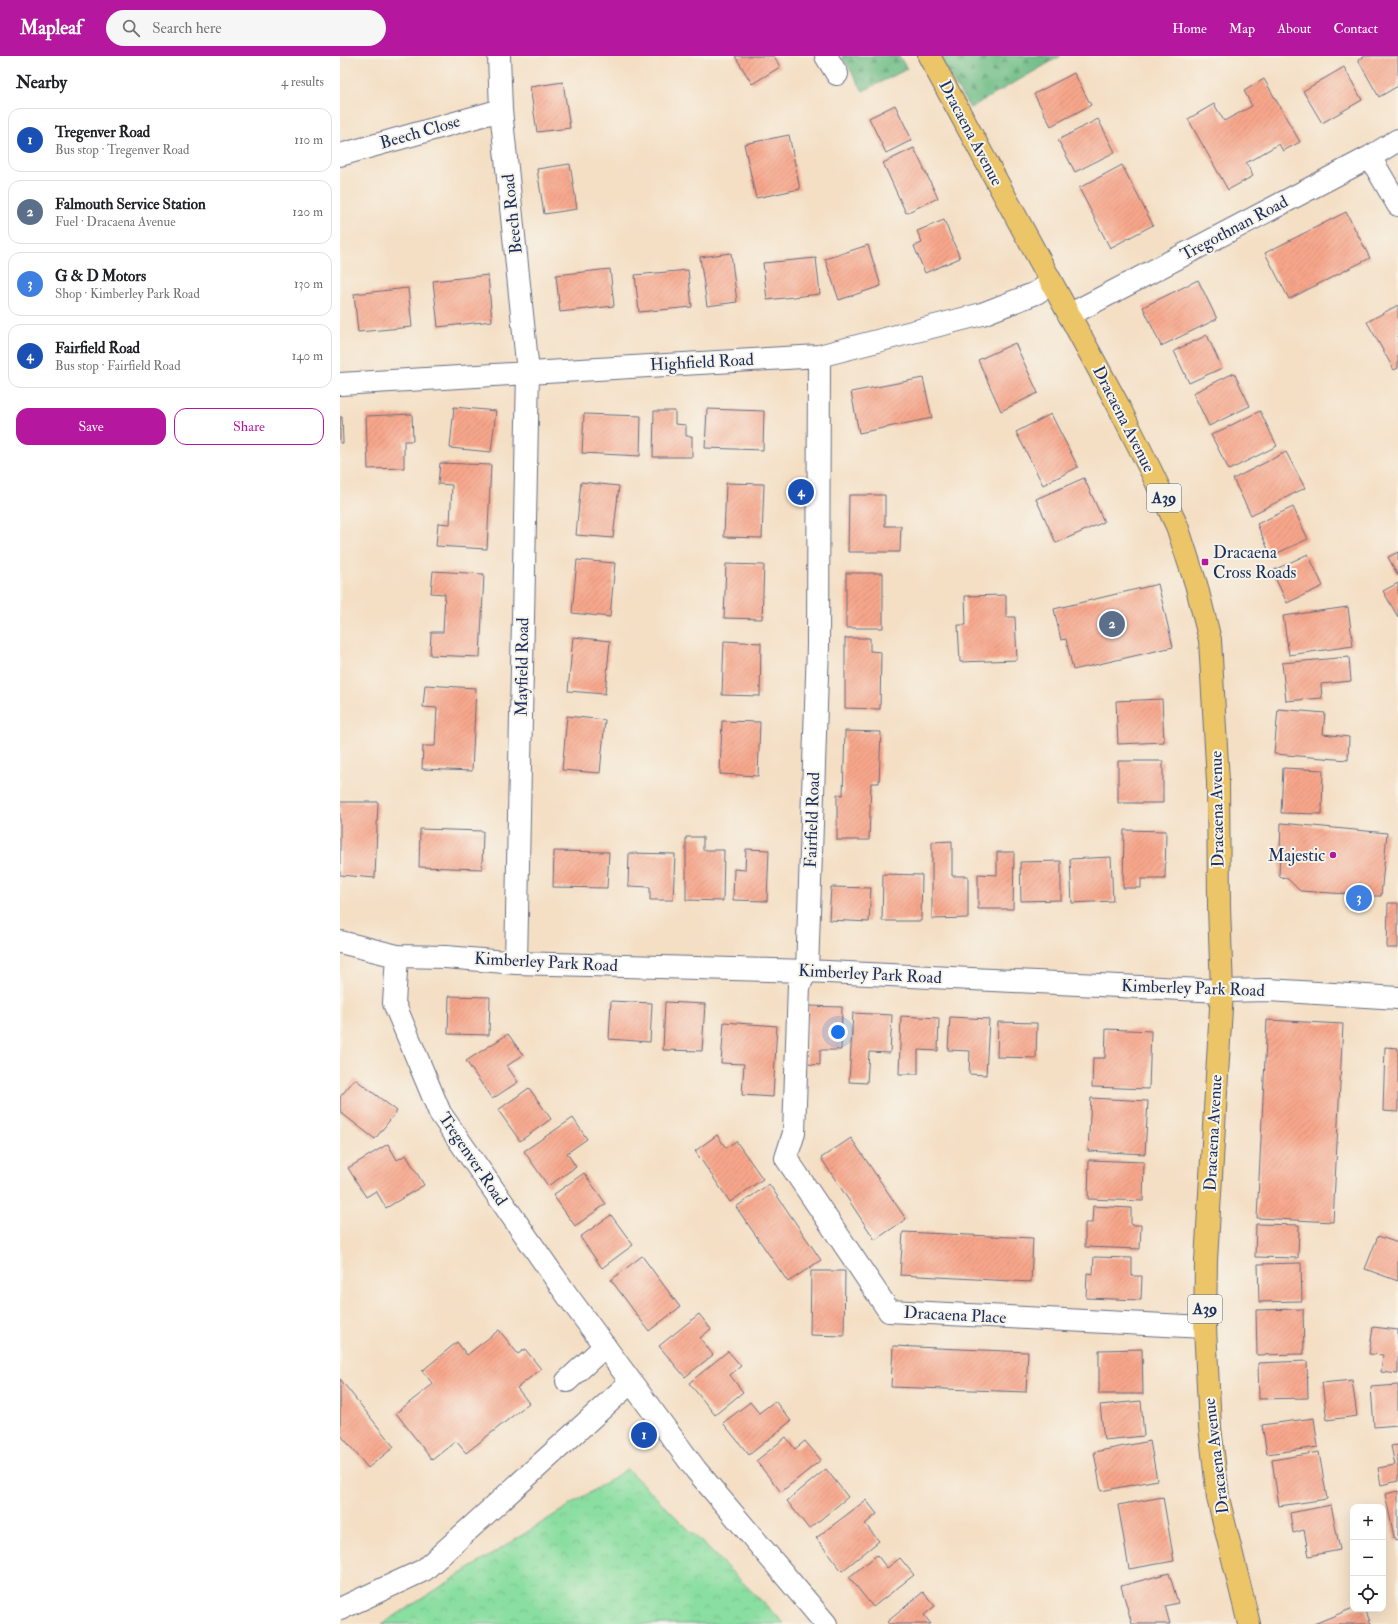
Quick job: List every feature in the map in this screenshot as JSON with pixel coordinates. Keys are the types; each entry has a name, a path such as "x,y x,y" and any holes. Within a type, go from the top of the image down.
{"main road":[{"name":"Dracaena Avenue","path":"929,56 1118,405 1177,526 1196,584 1210,640 1218,782 1219,907 1222,991 1206,1261 1205,1327 1210,1427 1218,1498 1249,1624"}],"street":[{"name":"Beech Road","path":"499,56 501,110 528,372"},
{"name":"Beech Close","path":"340,155 501,110"},
{"name":"Tregothnan Road","path":"1069,315 1370,157 1398,140"},
{"path":"1370,157 1398,205"},
{"name":"Highfield Road","path":"340,384 819,356 982,314 1036,293 1051,283"},
{"name":"Fairfield Road","path":"807,971 818,646 819,356"},
{"name":"Mayfield Road","path":"516,963 528,372"},
{"name":"Kimberley Park Road","path":"341,945 397,956 446,957 516,963 807,971 1222,991 1268,990 1398,998"},
{"name":"Tregenver Road","path":"397,956 394,1003 440,1113 605,1346 696,1470 826,1624"},
{"name":"Dracaena Place","path":"807,971 799,985 794,1133 786,1158 889,1311 1205,1327"},
{"path":"567,1381 605,1346"},
{"path":"340,1609 424,1570 631,1382"}],"green space":[{"path":"842,56 899,56 907,69 863,91"},
{"path":"937,56 1061,56 970,108"},
{"path":"627,1469 785,1624 382,1624"}],"building":[{"path":"735,56 774,56 780,67 752,84"},
{"path":"1365,56 1398,56 1398,86 1379,97 1358,60"},
{"path":"1344,67 1362,100 1322,123 1303,91"},
{"path":"1074,73 1091,105 1051,126 1034,94"},
{"path":"1264,79 1300,142 1283,151 1279,144 1246,163 1253,176 1228,190 1188,119 1214,104 1224,121 1252,106 1244,91"},
{"path":"563,82 570,128 537,132 530,87"},
{"path":"895,105 912,140 886,153 869,118"},
{"path":"1098,119 1115,152 1075,172 1058,140"},
{"path":"789,135 800,189 756,198 744,144"},
{"path":"914,148 938,198 906,213 883,163"},
{"path":"570,164 577,209 544,214 537,169"},
{"path":"1122,165 1153,225 1110,248 1079,188"},
{"path":"1346,212 1370,258 1289,299 1265,253"},
{"path":"944,220 960,258 925,273 914,246 922,243 917,231"},
{"path":"868,245 881,286 839,300 825,259"},
{"path":"731,253 737,302 707,306 700,257"},
{"path":"816,258 820,294 767,300 763,263"},
{"path":"610,269 614,306 560,312 556,275"},
{"path":"688,270 692,307 639,312 635,275"},
{"path":"488,275 492,321 438,327 433,281"},
{"path":"1198,280 1217,319 1161,346 1143,307"},
{"path":"408,288 412,327 358,332 354,294"},
{"path":"1398,305 1398,368 1394,370 1367,322"},
{"path":"1207,335 1222,368 1189,383 1174,351"},
{"path":"1015,343 1038,393 1001,411 978,360"},
{"path":"1234,373 1250,406 1209,426 1193,393"},
{"path":"923,378 932,418 859,433 851,392"},
{"path":"454,407 496,411 491,452 450,448"},
{"path":"707,409 764,411 763,450 705,448"},
{"path":"654,411 675,411 675,424 686,425 686,436 692,436 692,457 653,457"},
{"path":"1260,411 1277,446 1229,470 1211,435"},
{"path":"412,414 413,441 404,441 404,468 368,469 366,416"},
{"path":"584,414 641,416 640,456 582,453"},
{"path":"1051,414 1078,467 1043,485 1016,432"},
{"path":"340,417 342,417 343,443 340,443"},
{"path":"1286,452 1305,488 1251,515 1233,479"},
{"path":"440,463 491,465 487,549 436,546 438,523 450,524 452,485 438,484"},
{"path":"1084,478 1104,522 1056,543 1036,499"},
{"path":"581,482 619,486 613,538 576,535"},
{"path":"726,483 764,484 762,538 724,537"},
{"path":"849,495 885,495 885,526 901,526 900,552 848,552"},
{"path":"1293,507 1308,539 1271,556 1257,524"},
{"path":"1398,552 1398,576 1388,557"},
{"path":"1308,554 1323,586 1287,603 1272,571"},
{"path":"577,560 615,563 610,617 572,613"},
{"path":"726,564 764,565 762,619 724,618"},
{"path":"433,571 484,574 480,657 430,655 431,632 443,632 445,594 431,593"},
{"path":"846,573 883,573 883,628 846,628"},
{"path":"1398,583 1398,617 1383,591"},
{"path":"1158,584 1173,647 1073,670 1066,639 1061,640 1054,609"},
{"path":"1006,595 1006,617 1015,617 1017,660 960,662 958,625 966,625 965,596"},
{"path":"1348,607 1353,646 1289,655 1283,616"},
{"path":"573,637 610,641 605,694 568,691"},
{"path":"845,638 870,638 870,651 881,652 880,709 845,708"},
{"path":"724,641 761,643 760,696 722,695"},
{"path":"1349,657 1351,681 1321,684 1322,698 1286,701 1282,663"},
{"path":"425,685 476,688 472,771 422,769 423,746 435,746 437,708 423,707"},
{"path":"1162,699 1164,742 1118,744 1116,701"},
{"path":"1278,709 1325,713 1323,734 1349,737 1348,760 1274,754"},
{"path":"567,716 605,720 600,773 562,770"},
{"path":"722,721 760,722 758,776 720,774"},
{"path":"845,731 881,732 879,783 871,783 869,840 837,840 837,794 843,795"},
{"path":"1118,761 1163,761 1163,803 1118,803"},
{"path":"1283,768 1323,770 1322,814 1281,813"},
{"path":"340,802 378,802 375,878 340,875"},
{"name":"Majestic","path":"1281,823 1387,833 1381,896 1367,896 1366,908 1346,907 1347,894 1300,891 1288,879 1279,876"},
{"path":"420,829 483,831 482,869 419,867"},
{"path":"1124,830 1166,831 1165,879 1141,879 1141,888 1123,888"},
{"path":"686,837 703,837 703,850 724,850 723,901 686,900"},
{"path":"952,841 952,876 968,876 968,918 932,919 932,842"},
{"path":"746,849 769,850 767,901 733,900 734,869 745,870"},
{"path":"554,851 609,852 607,888 553,887"},
{"path":"997,852 1014,852 1013,909 978,909 978,874 997,875"},
{"path":"629,853 675,854 673,900 650,900 650,887 628,886"},
{"path":"1111,857 1113,901 1072,903 1070,859"},
{"path":"1061,861 1061,900 1021,901 1020,862"},
{"path":"883,874 922,875 921,921 882,921"},
{"path":"831,887 871,888 869,922 829,920"},
{"path":"1388,903 1398,903 1398,948 1387,948"},
{"path":"449,996 490,997 489,1035 448,1034"},
{"path":"611,1001 652,1003 650,1042 609,1039"},
{"path":"665,1002 705,1004 702,1051 663,1050"},
{"path":"809,1006 842,1007 841,1050 820,1050 820,1065 807,1064"},
{"path":"853,1013 892,1015 890,1053 869,1052 867,1083 849,1082"},
{"path":"901,1016 939,1018 938,1051 918,1050 918,1074 899,1074"},
{"path":"950,1017 989,1019 986,1075 969,1074 970,1051 948,1050"},
{"path":"1267,1020 1343,1024 1333,1222 1257,1218"},
{"path":"724,1022 777,1026 773,1097 742,1095 744,1064 721,1063"},
{"path":"998,1022 1037,1023 1036,1058 997,1057"},
{"path":"1106,1029 1151,1031 1149,1089 1092,1087 1093,1058 1105,1058"},
{"path":"508,1034 523,1055 507,1066 518,1082 492,1099 466,1061"},
{"path":"1385,1047 1398,1048 1398,1112 1383,1111"},
{"path":"355,1079 397,1111 375,1139 340,1112 340,1097"},
{"path":"529,1088 551,1119 520,1141 498,1110"},
{"path":"1091,1098 1148,1101 1145,1154 1088,1151"},
{"path":"573,1118 587,1139 567,1153 576,1167 548,1186 524,1151"},
{"path":"717,1135 726,1148 736,1141 763,1179 730,1202 695,1151"},
{"path":"851,1138 906,1219 875,1240 821,1158"},
{"path":"388,1144 397,1160 406,1155 424,1185 386,1208 376,1191 366,1197 348,1168"},
{"path":"1089,1160 1144,1162 1143,1201 1088,1199"},
{"path":"584,1173 606,1204 575,1226 553,1195"},
{"path":"769,1184 821,1260 788,1282 736,1207"},
{"path":"1093,1206 1131,1208 1131,1225 1141,1225 1140,1249 1085,1247 1085,1223 1092,1223"},
{"path":"611,1215 633,1245 602,1268 580,1237"},
{"path":"1256,1224 1299,1225 1298,1258 1255,1257"},
{"path":"903,1232 1033,1238 1031,1282 900,1275"},
{"path":"1378,1236 1398,1243 1398,1281 1365,1269"},
{"path":"642,1256 680,1307 649,1331 611,1280"},
{"path":"1094,1257 1132,1258 1132,1276 1142,1276 1141,1300 1086,1298 1087,1273 1093,1274"},
{"path":"1301,1263 1302,1301 1259,1302 1258,1264"},
{"path":"811,1271 845,1271 844,1336 810,1335"},
{"path":"1303,1309 1304,1354 1257,1355 1256,1310"},
{"path":"699,1314 711,1329 700,1338 713,1355 685,1377 659,1346"},
{"path":"1373,1327 1398,1330 1398,1374 1381,1372 1383,1355 1369,1354"},
{"path":"499,1330 518,1354 525,1349 541,1369 517,1388 529,1403 466,1453 456,1441 432,1460 396,1413 433,1384 422,1371 457,1342 467,1355"},
{"path":"893,1346 1028,1352 1026,1392 891,1387"},
{"path":"1142,1349 1143,1394 1099,1394 1099,1350"},
{"path":"728,1351 741,1366 730,1375 743,1392 715,1415 689,1383"},
{"path":"1307,1361 1308,1398 1259,1399 1258,1363"},
{"path":"340,1379 394,1447 368,1468 340,1434"},
{"path":"1352,1380 1357,1416 1327,1420 1322,1383"},
{"path":"1398,1385 1398,1425 1374,1427 1371,1387"},
{"path":"775,1401 791,1421 749,1455 723,1423 750,1402 759,1413"},
{"path":"1141,1401 1144,1436 1104,1440 1100,1405"},
{"path":"1314,1418 1318,1447 1267,1454 1262,1425"},
{"path":"786,1437 795,1449 805,1441 821,1460 781,1492 756,1461"},
{"path":"1150,1441 1157,1480 1101,1491 1094,1452"},
{"path":"1398,1445 1398,1481 1381,1485 1378,1468 1395,1465 1391,1446"},
{"path":"1319,1452 1327,1499 1279,1506 1272,1460"},
{"path":"826,1469 848,1497 809,1529 787,1501"},
{"path":"1398,1491 1398,1540 1395,1541 1385,1494"},
{"path":"1163,1497 1174,1561 1129,1569 1118,1505"},
{"path":"866,1500 877,1514 865,1524 879,1541 842,1571 816,1538"},
{"path":"1331,1505 1340,1550 1309,1556 1304,1530 1293,1533 1290,1513"},
{"path":"877,1555 887,1568 900,1558 914,1575 873,1607 849,1577"},
{"path":"1169,1573 1178,1603 1165,1606 1170,1624 1132,1624 1121,1586"},
{"path":"923,1592 935,1606 924,1615 931,1624 889,1624 887,1622"},
{"path":"1350,1609 1350,1612 1366,1612 1371,1624 1314,1624"}],"place":[{"name":"Fairfield Road","path":"801,492"},
{"name":"Dracaena Cross Roads","path":"1205,562"},
{"name":"Falmouth Service Station","path":"1112,624"},
{"name":"Majestic","path":"1333,855"},
{"name":"G & D Motors","path":"1359,898"},
{"name":"Tregenver Road","path":"644,1435"}]}
